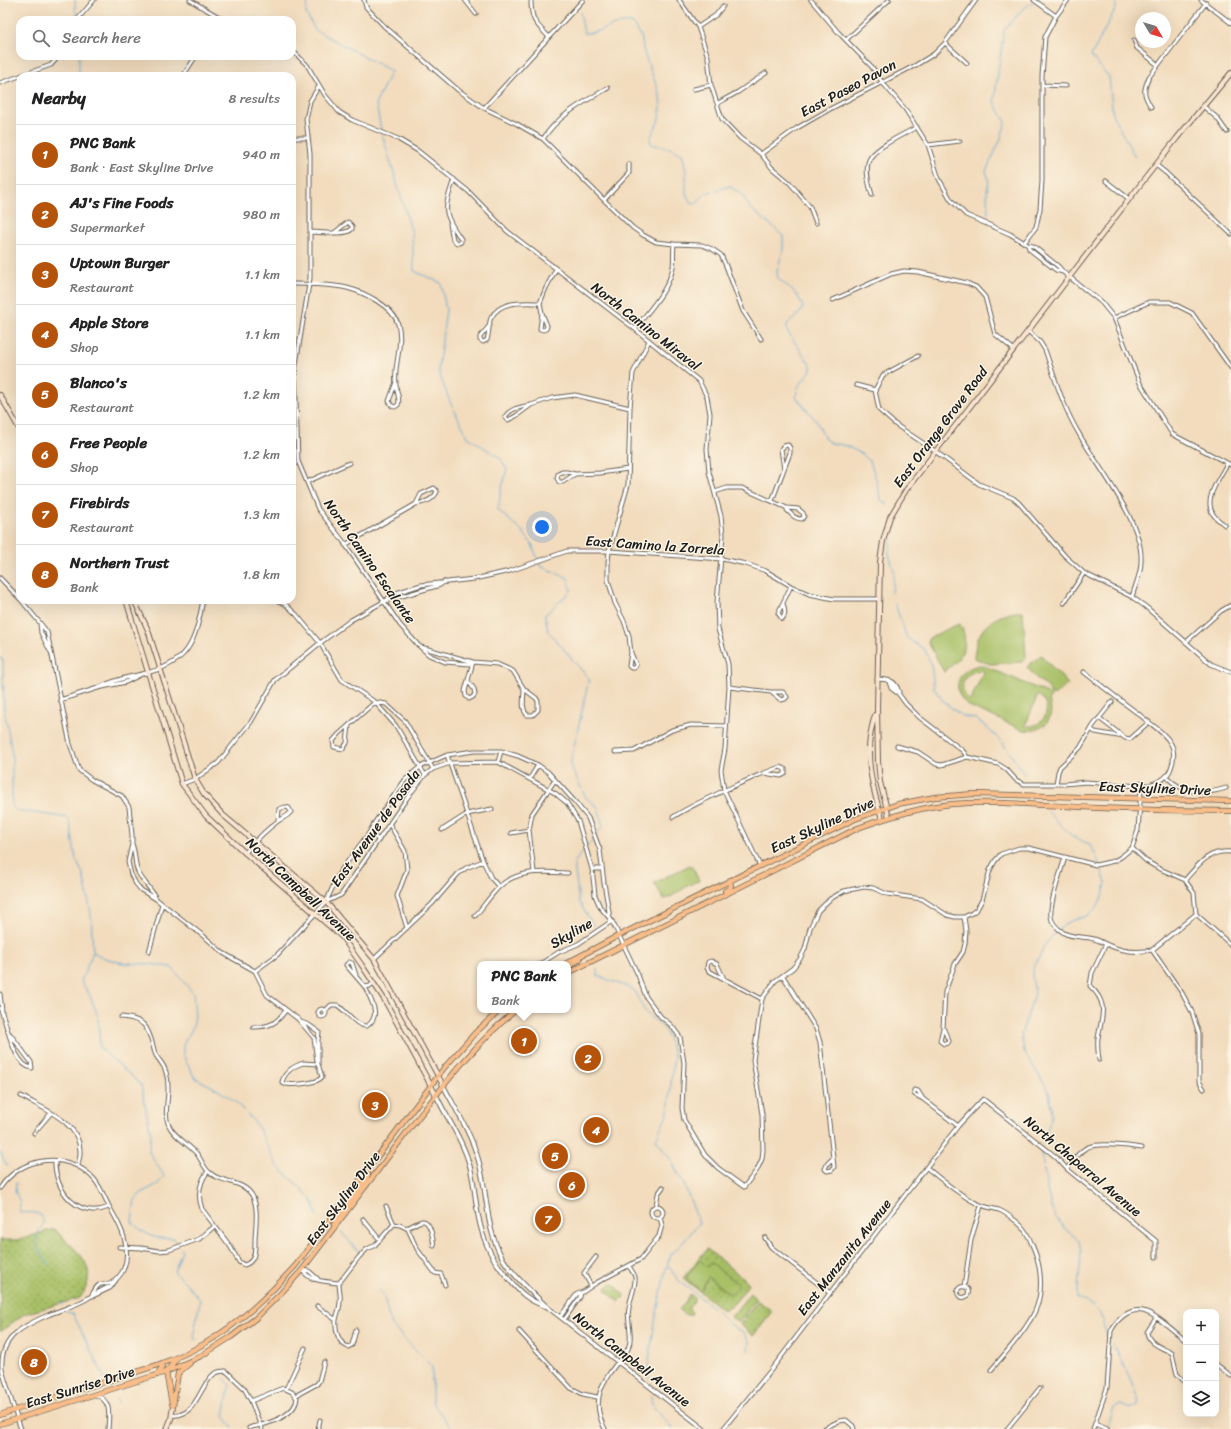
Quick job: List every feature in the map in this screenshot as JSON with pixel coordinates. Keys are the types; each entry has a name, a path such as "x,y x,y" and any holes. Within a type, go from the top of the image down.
{"main road":[{"name":"East Orange Grove Road","path":"890,817 886,807 878,769 876,709 880,562 883,541 890,517 906,490 1013,349 1129,199 1231,73"},
{"path":"0,395 16,423"},
{"name":"North Campbell Avenue","path":"127,604 182,784 206,816 245,853 342,937 373,982 436,1095"},
{"name":"North Campbell Avenue","path":"136,604 148,630 195,779 204,794 223,815 326,902 374,959 443,1085"},
{"name":"East Orange Grove Road","path":"876,709 870,737 870,760 872,782 882,819"},
{"name":"East Skyline Drive","path":"571,961 730,880 855,819 886,807 935,797 974,794 1231,802"},
{"name":"East Skyline Drive","path":"571,971 858,828 882,819 930,807 951,804 979,803 1140,810 1231,811"},
{"path":"688,913 700,904 730,888 730,880"},
{"path":"571,965 596,948"},
{"name":"East Skyline Drive","path":"162,1363 203,1345 237,1322 270,1294 296,1265 431,1084 475,1033 497,1013"},
{"name":"East Skyline Drive","path":"166,1372 197,1358 231,1337 256,1318 281,1293 302,1270 443,1085 468,1055 492,1030 512,1013"},
{"path":"332,1230 337,1217 366,1180 368,1168"},
{"path":"173,1406 166,1372 169,1366 179,1356"},
{"path":"167,1429 172,1415 178,1373 197,1358"},
{"path":"157,1375 162,1367 162,1363"},
{"name":"East Sunrise Drive","path":"0,1415 162,1363"},
{"name":"East Sunrise Drive","path":"0,1424 166,1372"}],"street":[{"path":"80,16 94,0"},
{"path":"190,0 217,16"},
{"path":"364,0 366,7 384,26 458,90 484,108 543,139 604,200 643,236 656,242 702,246 712,249 721,256 743,311 761,339"},
{"path":"465,0 476,14"},
{"path":"531,0 531,15 539,27 549,37"},
{"path":"484,108 583,0"},
{"path":"679,0 698,28 708,57 711,85 722,119 740,138 761,154 772,168 790,183 810,207 816,223"},
{"path":"810,0 872,67 882,82 905,109 928,145 939,179 951,200 966,215 1010,234 1028,245 1029,249 1052,267 1063,272 1101,302 1114,318 1140,383 1172,434 1229,464 1212,494 1210,505 1214,515 1225,525"},
{"path":"846,40 889,0"},
{"name":"East Paseo Pavon","path":"761,154 797,128 934,54 945,43 976,0"},
{"path":"1034,0 1056,16"},
{"path":"1024,243 1036,227 1040,209 1042,175 1042,85 1045,37 1056,16 1068,0"},
{"path":"1201,0 1231,23"},
{"path":"1151,107 1144,96 1144,89 1149,77 1206,4"},
{"path":"698,28 716,15 723,6"},
{"path":"1134,40 1137,48 1158,65"},
{"path":"945,43 967,63"},
{"name":"North Camino Miraval","path":"296,54 307,65 330,102 343,115 405,142 475,197 501,226 635,329 699,381 707,396 710,414 708,455 709,472 722,516 722,559 717,602 718,629 728,664 729,687 725,749 721,770 724,790 760,866"},
{"path":"31,72 51,65 55,60"},
{"path":"186,72 193,60"},
{"path":"718,103 738,92 766,73"},
{"path":"0,83 16,77"},
{"path":"694,89 711,85"},
{"path":"1042,85 1066,86"},
{"name":"North Camino Escalante","path":"296,360 310,284 310,154 305,123 306,114 312,97 319,86"},
{"path":"543,139 568,112 608,88"},
{"path":"1203,106 1217,118 1227,132"},
{"path":"872,195 867,176 870,159 884,146 917,127"},
{"path":"296,138 308,138"},
{"path":"928,145 960,141"},
{"path":"604,200 629,173 630,164"},
{"path":"1156,165 1231,234"},
{"path":"450,224 461,239 461,242 455,243 453,241 446,206 454,179"},
{"path":"1106,180 1129,199"},
{"path":"310,232 334,232 344,234 350,232 352,226 348,222 334,232"},
{"path":"635,329 669,281 673,266 674,244"},
{"path":"542,313 539,325 540,329 544,330 547,326 540,303 556,269"},
{"path":"833,300 891,274 904,271 918,272 966,283 976,287 985,297 995,334 1013,349"},
{"path":"296,284 333,286 353,290 381,304 394,315 398,322 399,329 396,382 400,402 395,407 390,405 389,400 396,382"},
{"path":"1114,318 1149,302 1170,302 1192,313 1231,368"},
{"path":"490,325 480,337 480,340 483,342 487,340 490,325 490,318 498,309 510,304 540,303"},
{"path":"1028,330 1040,342 1045,350 1064,404 1077,432 1127,512 1136,532 1142,560 1132,597"},
{"path":"631,653 629,636 625,622 615,603 608,580 609,550 628,485 630,408 633,373 649,341"},
{"path":"918,356 883,375 875,390 879,410 896,426 935,451 979,484 1013,498 1065,556 1084,573 1132,597 1146,607 1211,664 1231,672"},
{"path":"856,385 875,390"},
{"path":"531,405 508,420 505,417 507,412 516,408 552,398 575,395 630,408"},
{"name":"North Camino Escalante","path":"296,420 298,461 318,509 385,601 400,625 429,655 445,662 470,664 473,662"},
{"path":"772,501 784,469 790,453 790,448 788,445 781,449 784,469"},
{"path":"306,482 349,463"},
{"path":"575,474 563,482 559,482 557,478 558,474 562,472 575,474 600,473 628,469"},
{"path":"345,545 416,504 426,502 434,497 437,492 436,490 434,488 421,494 416,504"},
{"path":"714,492 728,488 742,488 788,508 798,509 804,513 804,516 802,519 794,517 787,510 788,508"},
{"name":"East Camino la Zorrela","path":"182,784 195,779 218,763 251,722 275,680 351,620 385,601 393,594 421,585 474,579 510,571 567,552 609,550 722,559 746,564 766,571 791,586 809,594 831,598 879,599"},
{"path":"1064,603 1084,573"},
{"path":"0,578 16,595"},
{"path":"783,603 791,586"},
{"path":"24,604 40,622 46,632 70,744 79,770 92,780 122,796 129,807 135,862 138,872 156,899"},
{"path":"60,700 98,688 126,682 142,674 177,661 186,651 198,627 202,604"},
{"path":"285,604 292,610 320,643 342,680 375,702 396,727 425,775"},
{"path":"1186,642 1221,611 1231,605"},
{"name":"North Camino Escalante","path":"419,646 473,662 497,664 513,670 524,690 536,698 538,702 538,710 533,715 528,715 525,712 524,690"},
{"path":"468,681 474,689 475,694 469,699 466,696 465,691 473,662"},
{"path":"724,979 717,964 711,960 708,962 707,968 709,971 724,979 762,999 775,981 793,968 800,959 805,949 810,928 818,911 830,899 844,891 864,887 873,888 887,894 922,899 947,915 964,917 977,909 982,900 990,870 994,861 1001,854 1019,848 1029,848 1096,865 1114,861 1132,848 1138,830 1141,790 1144,789 1145,786 1160,781 1166,776 1172,766 1174,755 1173,748 1167,737 1084,672"},
{"path":"877,679 896,684 899,694"},
{"path":"889,681 891,688 899,694 906,704 919,717 963,751 967,757"},
{"path":"729,687 783,692 787,697 781,700 771,692"},
{"path":"349,725 347,743 343,749 334,747 333,741 339,734 349,725 375,702"},
{"path":"375,702 386,704 405,721 433,769"},
{"path":"1056,784 1060,767 1080,748 1099,718 1112,702"},
{"path":"1099,718 1125,738 1130,739 1149,722"},
{"path":"615,752 634,751 672,730 691,725 726,726"},
{"path":"1092,730 1095,732 1118,736 1120,734"},
{"path":"897,746 918,752 936,764 941,765 967,757 998,764 1006,769 1016,780 1024,784 1086,782 1138,786 1142,783 1145,786"},
{"name":"East Avenue de Posada","path":"255,971 277,955 326,902 339,873 369,833 375,822 405,780 420,767 447,755 474,751 501,751 518,756 538,765 548,772 576,803 588,818 600,850 611,920"},
{"path":"498,762 501,751"},
{"path":"447,755 483,861 491,878 499,887"},
{"name":"East Avenue de Posada","path":"326,902 341,895 407,798 425,775 433,769 450,763 498,762 548,789 567,803 575,815 580,826 592,869 595,895 600,907 611,920 638,975 646,997 662,1017 672,1025 680,1037 684,1063 682,1108 684,1120 705,1155 718,1168 744,1187 757,1170 762,1159 763,1150 762,1114 753,1060 762,999"},
{"path":"530,778 538,765"},
{"path":"673,817 691,806 724,790 780,766 785,769 785,774 781,776 764,773"},
{"path":"1166,776 1177,786 1189,791 1215,792 1226,788"},
{"path":"534,872 529,830 532,814 555,780"},
{"path":"1138,786 1141,790"},
{"path":"245,853 278,821 288,816 291,812 288,808 286,807 280,809 278,821"},
{"path":"442,830 467,814 492,810"},
{"path":"390,825 405,851 407,870 397,896 407,928"},
{"path":"511,833 529,830"},
{"path":"369,833 379,840"},
{"path":"132,844 128,862 131,875 141,890 156,899 223,953 255,971 267,995 301,1022 316,1039"},
{"path":"1132,848 1146,861 1185,880 1194,893 1196,914 1231,945"},
{"path":"1185,880 1204,859 1213,854 1231,852"},
{"path":"1065,857 1052,902 1051,916 1054,924 1064,933 1095,939 1119,951 1131,952 1152,950 1196,914"},
{"path":"374,959 432,904 458,874 466,868 483,861"},
{"path":"592,869 602,869"},
{"path":"475,916 499,887 508,880 522,874 534,872 568,873"},
{"path":"149,952 162,904"},
{"path":"943,1028 949,1041 948,1043 944,1044 940,1041 943,1028 945,992 955,964 965,944 966,931 964,917"},
{"name":"Skyline","path":"545,961 559,952 578,944 611,920"},
{"path":"1099,1060 1098,1039 1103,1008 1098,994 1090,986 1092,973 1106,944"},
{"path":"1152,950 1182,993 1192,1012 1199,1034 1199,1081 1204,1089"},
{"path":"325,1011 331,1005 337,1005 360,1026 367,1026 373,1020 375,1011 365,988 356,975"},
{"path":"783,976 816,1030 820,1042 832,1158"},
{"path":"365,988 370,986 373,982"},
{"path":"0,994 2,1012"},
{"path":"0,1008 10,1034 31,1062 33,1066 32,1068 21,1062 10,1042 10,1034"},
{"path":"252,1027 271,1025 279,1020 286,1010"},
{"path":"121,1017 135,1020 144,1026 152,1042 156,1056 167,1074 169,1088 166,1106 168,1123 171,1129 202,1160 208,1171 221,1179 234,1182 244,1187 252,1196 256,1209 255,1247 254,1256 247,1265 239,1262 202,1209 199,1196 200,1187 208,1171"},
{"path":"301,1022 310,1025 319,1032 316,1039 317,1061 318,1064 322,1077 320,1080 315,1082 290,1085 282,1082 285,1075 296,1065 303,1063 318,1064"},
{"name":"North Campbell Avenue","path":"443,1085 471,1139 479,1162 489,1224 503,1258 521,1282 546,1306 704,1429"},
{"name":"North Campbell Avenue","path":"436,1095 454,1128 468,1161 481,1231 494,1260 503,1273 521,1292 533,1302 546,1306"},
{"path":"21,1096 66,1122 74,1133 80,1148 78,1166"},
{"path":"923,1099 958,1126"},
{"name":"East Manzanita Avenue","path":"723,1429 770,1371 958,1126 982,1099"},
{"name":"North Chaparral Avenue","path":"982,1099 1056,1157 1067,1169 1156,1241 1156,1257"},
{"path":"34,1133 50,1113"},
{"path":"1067,1169 1075,1158 1087,1147 1107,1144 1142,1148"},
{"path":"0,1188 13,1174 26,1166 44,1160 63,1161 78,1166 94,1180 122,1232 126,1247 124,1268 111,1287 28,1323 10,1336 4,1346 1,1360 2,1368 21,1429"},
{"path":"55,1161 56,1177 61,1190 67,1198 80,1206 91,1210 102,1210 109,1207"},
{"path":"927,1168 964,1197 981,1206 1001,1211 1018,1222 1030,1238 1037,1255 1040,1275 1040,1293 1037,1306 1033,1316 991,1370"},
{"path":"660,1218 656,1218 651,1214 652,1208 656,1205 658,1194 663,1187"},
{"path":"560,1317 576,1294 581,1293 641,1259 659,1236 662,1225 660,1218 663,1214 663,1210 661,1206 656,1205"},
{"path":"386,1206 394,1224"},
{"path":"964,1287 971,1240 981,1206"},
{"path":"363,1218 380,1240"},
{"path":"407,1228 421,1221 425,1222 428,1224 430,1229 434,1246"},
{"path":"394,1224 407,1228 417,1249 435,1273 442,1274 445,1285"},
{"path":"356,1330 354,1342 350,1346 344,1346 339,1340 336,1320 340,1302 339,1283 358,1257 367,1249 374,1246 383,1234 394,1224"},
{"path":"119,1247 159,1251 169,1250 199,1239 215,1226"},
{"path":"765,1238 771,1247 830,1292"},
{"path":"591,1286 584,1273 596,1257"},
{"path":"296,1265 302,1270 309,1271 318,1279 339,1283"},
{"path":"605,1429 599,1414 597,1397 602,1384 628,1349 630,1343 631,1331 628,1310 635,1283 635,1276 629,1266"},
{"path":"90,1297 96,1287 101,1284 111,1283 117,1278"},
{"path":"564,1320 580,1297 581,1293"},
{"path":"317,1306 336,1320"},
{"path":"1093,1429 1107,1388 1111,1331 1114,1324 1126,1313 1143,1311 1156,1318 1183,1339"},
{"path":"1156,1318 1147,1332 1147,1336 1150,1341 1172,1354 1177,1374 1183,1379"},
{"path":"519,1331 571,1388 583,1394 597,1397"},
{"path":"286,1388 305,1348"},
{"path":"296,1396 317,1384 324,1362"},
{"path":"1219,1366 1231,1376"},
{"path":"172,1415 181,1415 188,1410 214,1374 226,1370 244,1388 251,1401 261,1427"},
{"path":"251,1401 283,1388 286,1388 296,1396"},
{"path":"1007,1429 1040,1388"},
{"path":"94,1394 102,1397 106,1401 109,1414 108,1427"},
{"path":"249,1428 261,1427 288,1414 294,1406 296,1396"},
{"path":"849,1422 852,1418"},
{"path":"318,1429 320,1420"},
{"path":"823,1429 839,1421 846,1420 854,1429"},
{"path":"1095,1424 1107,1429"}],"green space":[{"path":"1023,611 1026,657 1022,662 990,664 974,658 978,638 982,630 988,624 1003,615"},
{"path":"960,624 965,639 962,651 955,662 944,672 928,642 929,638"},
{"path":"1041,655 1068,684 1054,696 1027,667"},
{"path":"980,665 987,667 1052,695 1049,700 1051,714 1046,724 1036,729 1023,730 969,706 959,694 958,682 965,671","holes":["981,670 984,671 970,701 963,691 964,681 970,674","1038,695 1046,705 1045,716 1037,724 1025,726"]},
{"path":"690,865 699,881 664,899 654,883"},
{"path":"54,1229 84,1259 89,1277 86,1287 80,1298 24,1314 0,1332 0,1240 17,1240"},
{"path":"707,1249 749,1283 741,1295 727,1309 723,1310 683,1278"},
{"path":"700,1260 707,1267 711,1263 739,1285 731,1295 708,1277 701,1291 687,1279 687,1276"},
{"path":"612,1282 624,1295 619,1302 606,1290"},
{"path":"750,1293 757,1299 738,1323 731,1317"},
{"path":"690,1294 694,1297 694,1301 688,1309 692,1312 691,1315 686,1315 679,1309"},
{"path":"758,1301 772,1311 753,1336 740,1324"}],"waterway":[{"path":"75,0 76,16"},
{"path":"308,0 306,13 315,30 391,71 376,103 381,130"},
{"path":"1116,0 1116,8 1091,56 1109,77 1113,116 1135,157"},
{"path":"988,214 987,191 989,180 986,171 1000,141 1006,122 994,102 1004,30 1023,9 1033,2"},
{"path":"580,12 584,33 596,32 613,25 632,23 641,36 644,53 660,95 661,109 658,122 650,139 651,144 673,149 683,155 686,172 686,194 691,203 696,203 706,193 730,186 742,195 752,210 783,236 783,250 777,271 778,279 790,288 803,307 800,313 787,324 787,331 811,366 811,370 798,387 796,397 817,422 825,439 831,443 847,446 862,454 870,461 881,500 888,505"},
{"path":"79,60 79,72"},
{"path":"382,134 412,233 414,271 441,283 446,310 438,370 450,402 468,437 500,458 507,469 498,510 522,531 532,544 540,566 568,578 571,591 545,615 548,631 589,679 570,765 586,798 598,807 603,826 587,847"},
{"path":"892,593 894,571 889,554 893,522"},
{"path":"895,604 907,638 925,650 931,664 934,688 943,701 962,716 976,719 985,726 1002,742 1025,775"},
{"path":"0,658 3,660 4,708 12,754 12,806 16,810 68,818 76,860 83,874 91,914 93,952 104,958 123,963 150,964 171,967 177,974 193,993 195,1015 193,1027 183,1045 183,1055 195,1078 235,1101 257,1125 277,1166 303,1190 314,1204 316,1214 319,1217"},
{"path":"1043,1144 1052,1115 1049,1091 1024,1052 1021,1034 1035,994 1032,976 1044,946 1055,933 1068,922 1086,916 1095,910 1103,896 1106,883 1096,855 1089,844 1072,836 1048,812"},
{"path":"585,849 574,863 579,902 593,925"},
{"path":"93,952 81,981 90,996 98,1016 100,1048 141,1085 151,1135 149,1152 164,1176 158,1184 141,1193 135,1200 132,1222 150,1236 173,1238 177,1244"},
{"path":"597,969 598,976 633,989 646,1013 665,1029 674,1055 668,1113 656,1139 671,1160 685,1187 699,1223 680,1246 671,1254 665,1272 648,1368 649,1379"},
{"path":"1042,1148 1041,1153 1048,1194 1055,1217 1065,1229 1079,1240 1081,1252 1077,1299 1091,1304 1098,1310 1109,1339"},
{"path":"0,1152 7,1166"},
{"path":"16,1183 15,1191 20,1202 20,1212 36,1213 42,1216 43,1225 39,1231 36,1241 39,1250 50,1265"},
{"path":"341,1232 359,1252"},
{"path":"181,1249 182,1251 174,1272 186,1283 200,1300 194,1333 195,1340"},
{"path":"668,1266 680,1282 714,1308 730,1324 744,1334 749,1342 748,1351"},
{"path":"379,1290 383,1294 391,1325 432,1367 432,1402 452,1429"},
{"path":"65,1311 73,1314 105,1379"},
{"path":"1107,1428 1114,1408 1121,1405 1130,1409 1137,1406 1139,1401 1129,1376 1112,1343"},
{"path":"224,1378 230,1384 224,1416 233,1429"},
{"path":"651,1396 652,1405 673,1429"},
{"path":"116,1399 119,1403"}],"place":[{"name":"PNC Bank","path":"524,1041"},
{"name":"AJ's Fine Foods","path":"588,1058"},
{"name":"Uptown Burger","path":"375,1105"},
{"name":"Apple Store","path":"596,1130"},
{"name":"Blanco's","path":"555,1156"},
{"name":"Free People","path":"572,1185"},
{"name":"Firebirds","path":"548,1219"},
{"name":"Northern Trust","path":"34,1362"}]}
